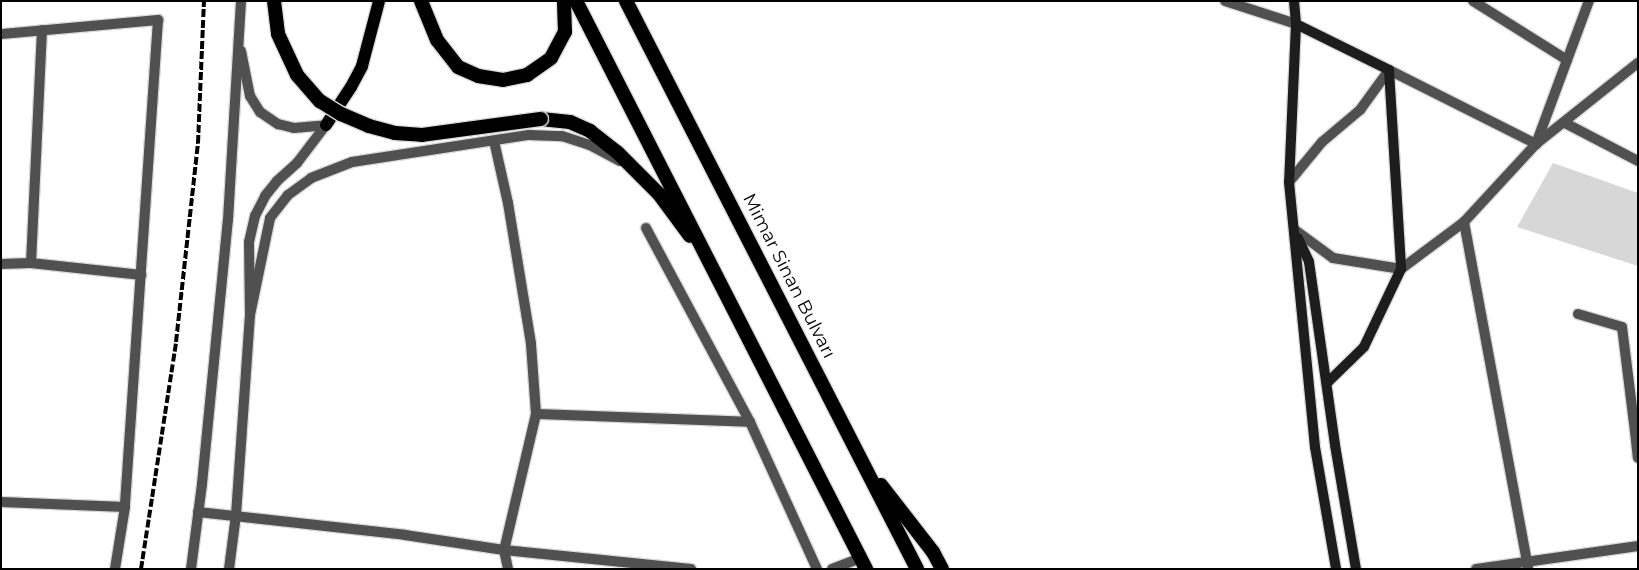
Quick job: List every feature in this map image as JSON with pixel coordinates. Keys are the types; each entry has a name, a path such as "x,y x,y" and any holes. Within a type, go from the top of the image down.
{"highway":[{"path":"274,1 278,34 297,75 320,101 341,114 369,126 395,132 422,135 541,120 570,122 590,131 617,152 659,194 714,269"},
{"path":"420,1 437,40 458,67 478,76 503,80 527,75 551,58 564,32 564,1"},
{"path":"576,1 863,565"},
{"name":"Mimar Sinan Bulvarı","path":"626,1 917,569"},
{"path":"861,458 933,552 942,569"}],"main road":[{"path":"326,125 362,66 379,1"},
{"path":"1294,1 1296,24 1289,182 1315,447 1336,569"},
{"path":"1296,24 1389,70 1401,269 1364,347 1327,383"},
{"path":"1295,230 1308,262 1356,569"}],"street":[{"path":"191,569 228,220 241,1"},
{"path":"1225,1 1296,24"},
{"path":"1473,1 1568,60"},
{"path":"1536,144 1589,1"},
{"path":"1,34 158,20 125,507 115,569"},
{"path":"31,263 42,30"},
{"path":"238,36 250,96 260,112 278,124 294,128 326,125"},
{"path":"1295,230 1333,258 1401,269 1464,222 1536,144 1565,123 1638,63"},
{"path":"1289,182 1322,142 1360,110 1389,70 1536,144"},
{"path":"1565,123 1638,161"},
{"path":"229,569 236,515 250,315 249,242 255,216 265,196 277,181 297,163 326,125"},
{"path":"250,315 270,218 288,195 312,178 352,162 529,136 562,136 590,145 639,174"},
{"path":"494,141 508,203 531,344 536,414 504,550 508,569"},
{"path":"1464,222 1527,566"},
{"path":"646,228 750,422 817,569"},
{"path":"1,264 31,263 142,275"},
{"path":"1578,314 1622,327 1637,431 1638,458"},
{"path":"536,414 750,422"},
{"path":"1,502 125,507"},
{"path":"198,512 405,535 504,550 664,568 691,569"},
{"path":"1476,569 1527,566 1638,546"},
{"path":"832,569 863,565"}],"shaded area":[{"path":"1553,163 1638,193 1638,266 1517,227"}],"railway":[{"path":"141,569 176,342 198,143 204,1"}]}
